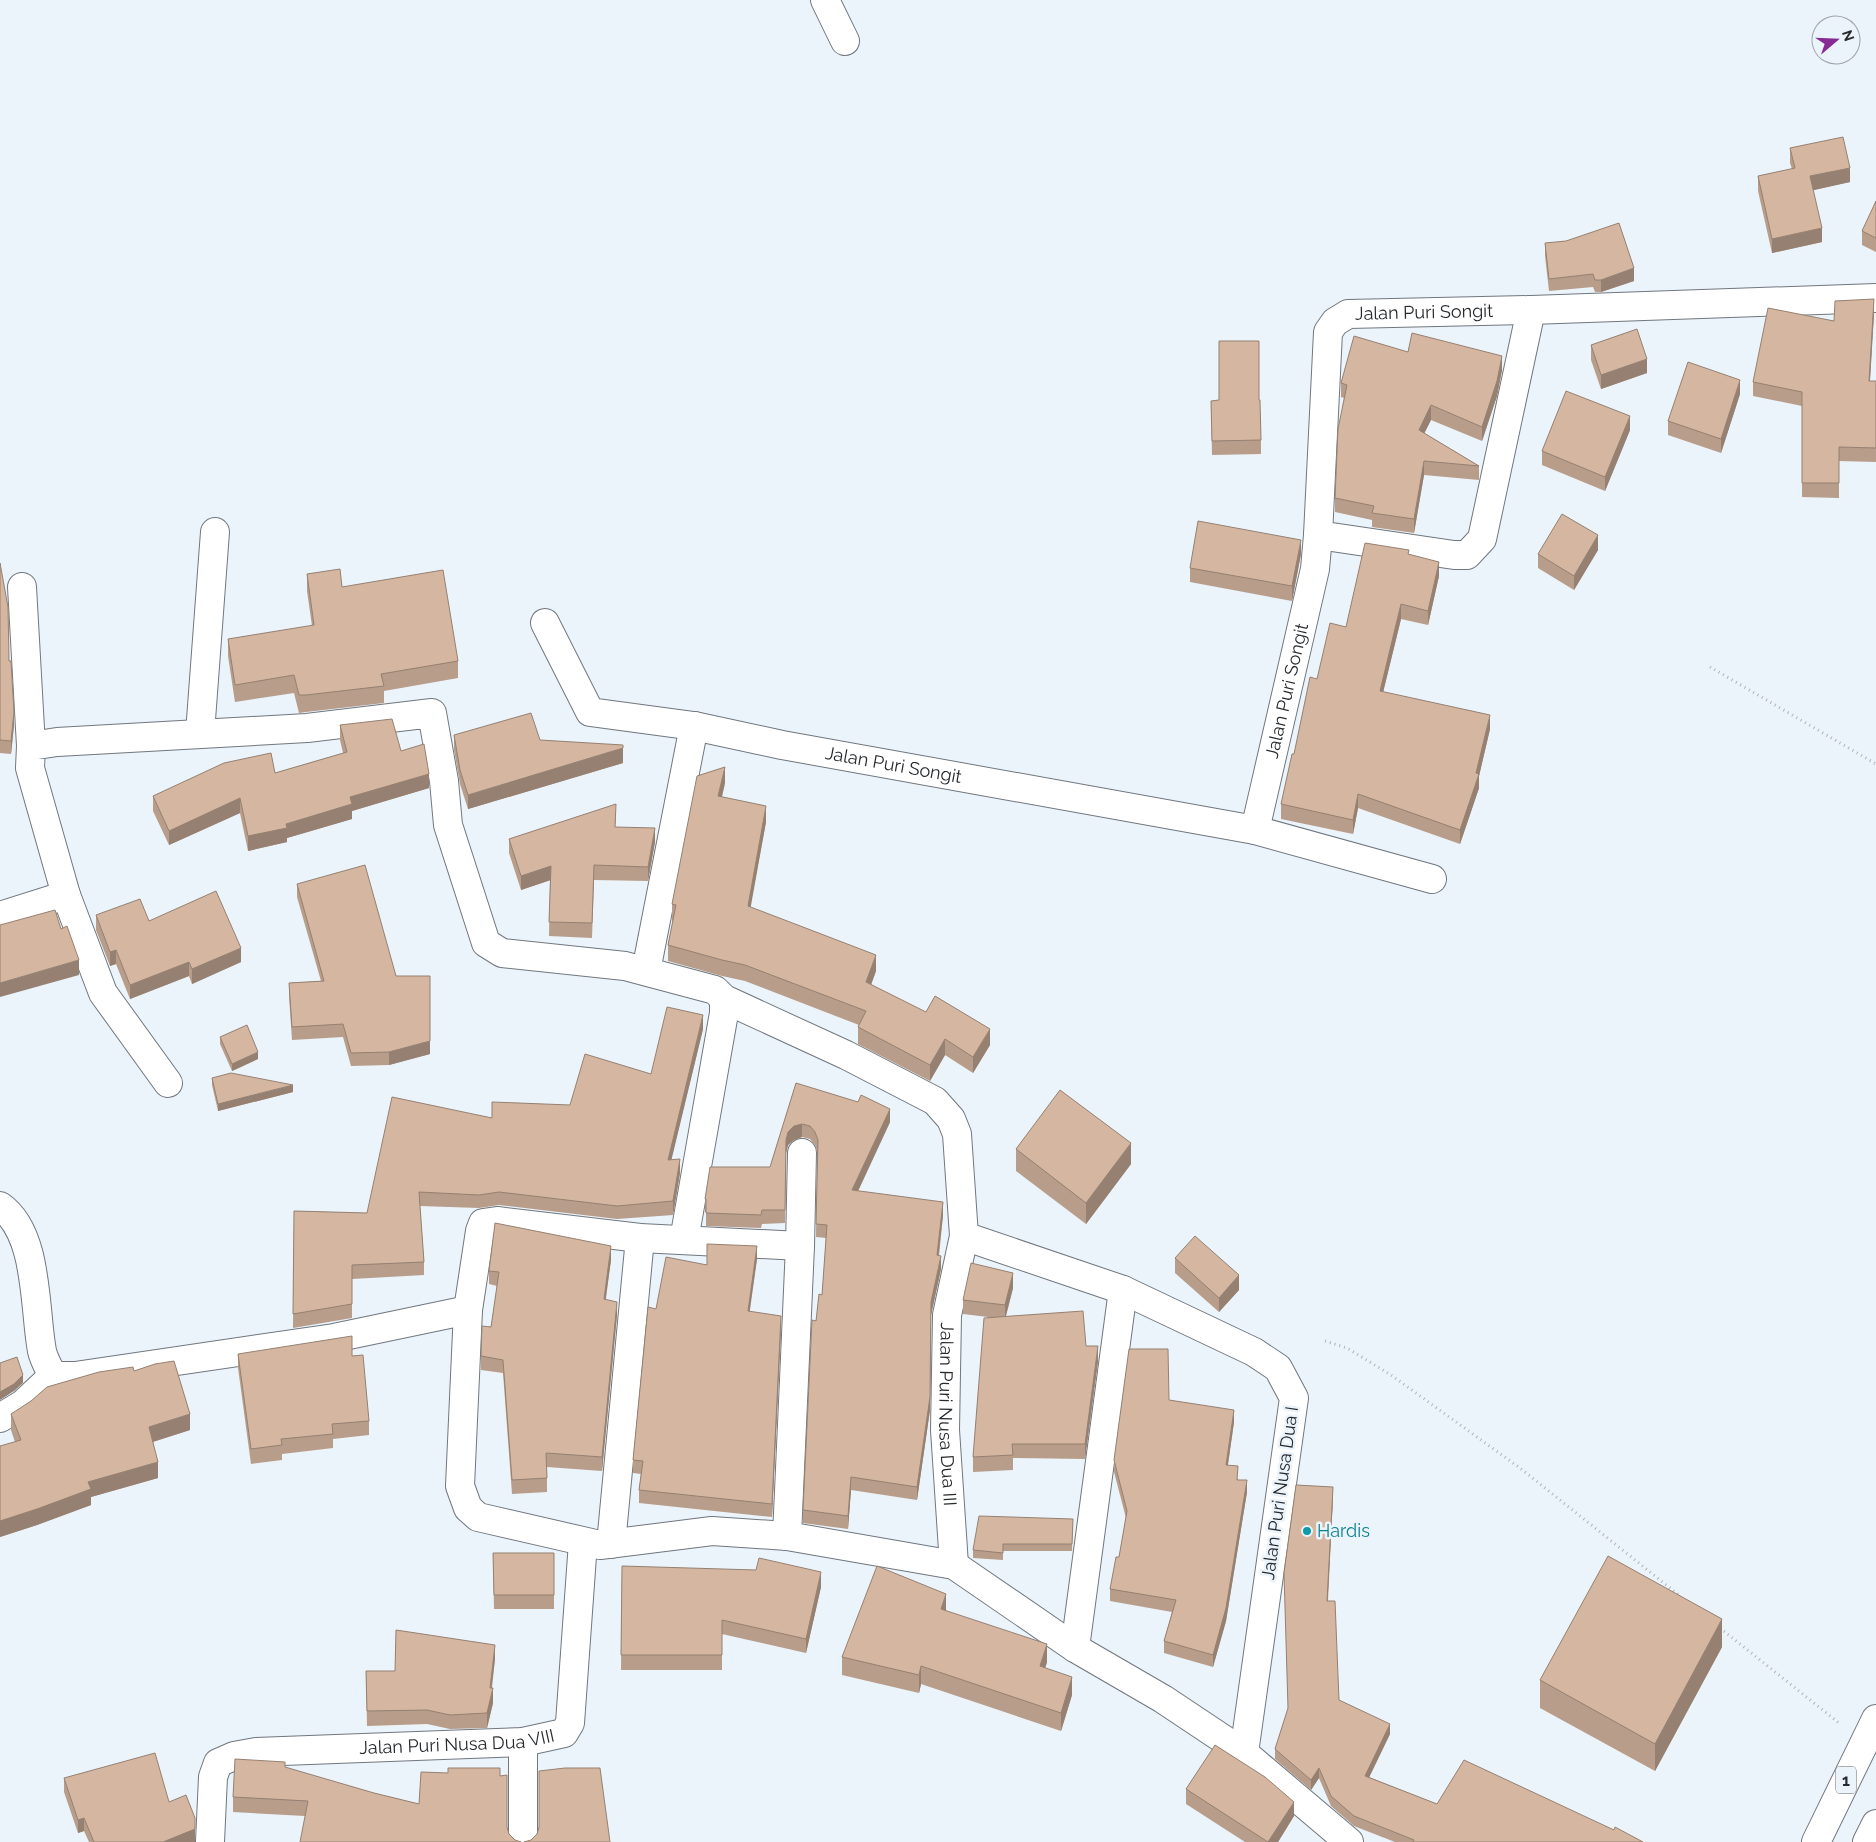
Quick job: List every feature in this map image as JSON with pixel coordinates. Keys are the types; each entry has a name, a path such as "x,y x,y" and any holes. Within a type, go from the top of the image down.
{"main road":[{"path":"824,0 845,42"},
{"name":"Jalan Puri Songit","path":"545,623 590,712 694,726 782,745 1255,830 1315,569 1328,332 1335,322 1348,314 1532,310 1876,298"},
{"path":"1318,535 1454,555 1467,555 1476,546 1482,539 1532,310"},
{"path":"31,746 57,742 200,733 214,532"},
{"path":"22,587 31,746 30,768 66,895 103,993 168,1083"},
{"name":"Jalan Puri Nusa Dua III","path":"200,733 307,728 432,713 444,781 448,825 486,942 502,953 626,966 715,990 724,999 846,1055 935,1101 951,1119 957,1134 964,1236 947,1315 945,1430 954,1565"},
{"path":"646,971 694,726"},
{"path":"1255,830 1432,879"},
{"path":"0,916 66,895"},
{"path":"684,1240 724,1013 724,999"},
{"path":"787,1536 800,1246 802,1153"},
{"path":"0,1206 5,1209 18,1227 32,1265 42,1353 53,1376"},
{"path":"800,1246 640,1238 497,1221 483,1223 480,1231 468,1310 460,1486 468,1508 478,1517 600,1545 712,1531 787,1536 954,1565 1075,1648 1163,1699 1244,1753 1349,1842"},
{"name":"Jalan Puri Nusa Dua I","path":"964,1236 1123,1290 1254,1352 1278,1368 1294,1398 1244,1753"},
{"path":"611,1544 640,1238"},
{"path":"1075,1648 1123,1290"},
{"path":"0,1418 23,1404 53,1376 75,1376 334,1338 468,1310"},
{"name":"Jalan Puri Nusa Dua VIII","path":"210,1842 213,1777 218,1763 234,1756 256,1752 522,1742 564,1734 570,1723 583,1542"},
{"name":"1","path":"1816,1842 1876,1719"},
{"path":"522,1742 523,1842"},
{"path":"1867,1842 1876,1824"}],"path":[{"path":"1710,667 1876,764"},
{"path":"1325,1341 1347,1348 1391,1375 1520,1468 1680,1596"},
{"path":"1718,1627 1864,1743"}],"building":[{"path":"1843,137 1850,168 1810,176 1822,228 1772,239 1758,176 1795,168 1790,148"},
{"path":"1876,201 1876,238 1862,231"},
{"path":"1619,223 1634,268 1601,280 1595,280 1593,274 1549,279 1545,243 1566,241"},
{"path":"1874,299 1869,381 1876,381 1876,448 1839,447 1839,483 1802,483 1802,392 1753,382 1768,308 1834,321 1835,301"},
{"path":"1637,329 1647,359 1601,375 1591,345"},
{"path":"1412,333 1502,356 1497,381 1482,427 1431,405 1419,430 1479,466 1424,461 1414,519 1372,513 1374,506 1335,498 1338,429 1347,385 1341,383 1354,336 1408,352"},
{"path":"1219,341 1259,341 1261,440 1212,441 1211,401 1219,400"},
{"path":"1688,362 1740,380 1721,439 1668,421"},
{"path":"1566,391 1630,416 1605,477 1542,451"},
{"path":"1562,514 1598,535 1574,576 1538,554"},
{"path":"1198,521 1301,540 1292,586 1190,568"},
{"path":"1365,543 1409,550 1408,554 1439,562 1428,611 1401,604 1380,691 1490,715 1476,773 1479,774 1460,830 1358,794 1353,820 1281,804 1292,754 1294,754 1310,677 1317,679 1330,623 1346,627"},
{"path":"0,563 8,607 9,661 11,661 14,712 11,741 0,740"},
{"path":"340,569 342,587 443,570 458,661 381,674 384,686 306,695 299,695 294,675 235,685 228,639 314,625 307,574"},
{"path":"531,713 540,740 623,745 623,748 468,795 460,770 454,735"},
{"path":"392,719 401,751 424,744 429,774 350,797 352,804 286,824 287,828 248,836 240,798 169,831 153,796 224,763 271,753 275,773 347,752 340,725"},
{"path":"725,767 718,796 766,806 748,906 876,955 866,982 926,1012 935,996 990,1029 973,1057 945,1039 930,1065 858,1027 866,1011 745,965 668,945 676,905 672,904 697,776"},
{"path":"616,804 615,827 655,828 648,867 594,865 592,923 549,922 551,866 521,876 509,839"},
{"path":"365,865 396,976 430,976 430,1041 389,1052 351,1053 343,1024 292,1027 289,983 324,981 297,884"},
{"path":"216,891 241,948 192,969 189,962 130,985 116,950 110,952 96,915 140,899 149,921"},
{"path":"55,910 61,929 67,926 79,960 0,983 0,925"},
{"path":"667,1007 703,1015 668,1160 680,1159 673,1201 617,1206 499,1192 479,1195 419,1192 424,1262 352,1265 352,1304 293,1314 294,1211 367,1213 392,1097 492,1118 492,1102 570,1105 585,1054 651,1074"},
{"path":"247,1025 258,1052 232,1064 220,1037"},
{"path":"231,1073 293,1085 218,1104 212,1078"},
{"path":"796,1083 858,1102 861,1095 890,1109 852,1190 943,1202 937,1255 941,1256 931,1302 930,1397 917,1487 851,1477 848,1516 803,1510 812,1320 816,1321 819,1294 822,1295 827,1225 816,1224 818,1140 815,1132 810,1126 802,1124 794,1126 788,1132 786,1140 785,1210 762,1210 761,1215 706,1213 705,1199 710,1167 770,1167"},
{"path":"1060,1090 1131,1143 1086,1203 1016,1149"},
{"path":"495,1223 611,1246 604,1299 617,1302 602,1457 546,1453 547,1478 512,1480 503,1360 481,1356 482,1326 491,1327 499,1272 489,1271"},
{"path":"1195,1236 1239,1275 1219,1298 1175,1258"},
{"path":"707,1244 757,1246 748,1311 781,1316 772,1504 639,1490 643,1461 633,1460 648,1307 656,1309 666,1257 707,1265"},
{"path":"971,1263 1013,1273 1005,1305 963,1300"},
{"path":"1083,1311 1086,1346 1098,1346 1085,1444 1012,1444 1013,1455 973,1457 984,1318"},
{"path":"352,1336 352,1356 363,1355 369,1421 332,1424 333,1434 281,1439 282,1445 251,1449 238,1354"},
{"path":"1129,1349 1168,1349 1169,1400 1234,1410 1226,1465 1238,1466 1237,1480 1247,1480 1226,1608 1213,1655 1164,1641 1176,1600 1110,1589 1116,1557 1119,1557 1127,1511 1114,1460"},
{"path":"17,1357 23,1375 14,1384 0,1392 0,1363"},
{"path":"174,1361 190,1414 149,1427 158,1462 88,1482 91,1489 0,1521 0,1446 21,1440 11,1414 31,1401 47,1387 99,1372 133,1367 134,1371 155,1364"},
{"path":"1296,1485 1333,1487 1327,1601 1335,1601 1339,1700 1390,1724 1365,1776 1437,1804 1464,1760 1614,1830 1615,1827 1643,1842 1413,1842 1414,1840 1354,1816 1331,1796 1319,1768 1311,1780 1275,1749 1288,1708 1284,1573"},
{"path":"979,1516 1073,1519 1072,1544 1003,1544 1003,1553 973,1550"},
{"path":"493,1553 554,1553 554,1595 494,1595"},
{"path":"1608,1556 1722,1619 1655,1744 1540,1680"},
{"path":"759,1558 821,1572 806,1639 722,1620 722,1655 621,1655 622,1566 756,1570"},
{"path":"877,1566 946,1594 941,1609 1047,1644 1040,1666 1072,1677 1061,1713 921,1666 919,1675 842,1657"},
{"path":"396,1630 495,1645 490,1688 493,1688 487,1713 450,1715 427,1710 367,1711 366,1671 395,1671"},
{"path":"1215,1745 1265,1777 1294,1802 1268,1842 1186,1789"},
{"path":"155,1753 169,1802 186,1795 195,1818 195,1829 163,1842 94,1842 84,1818 78,1820 64,1778"},
{"path":"235,1759 285,1762 285,1767 419,1804 421,1772 448,1773 448,1768 500,1768 500,1776 507,1775 507,1827 509,1834 515,1840 521,1842 300,1842 308,1801 233,1797"},
{"path":"565,1768 600,1768 610,1842 524,1842 531,1840 537,1834 539,1827 539,1771"}],"place":[{"name":"Hardis","path":"1307,1531"}]}
